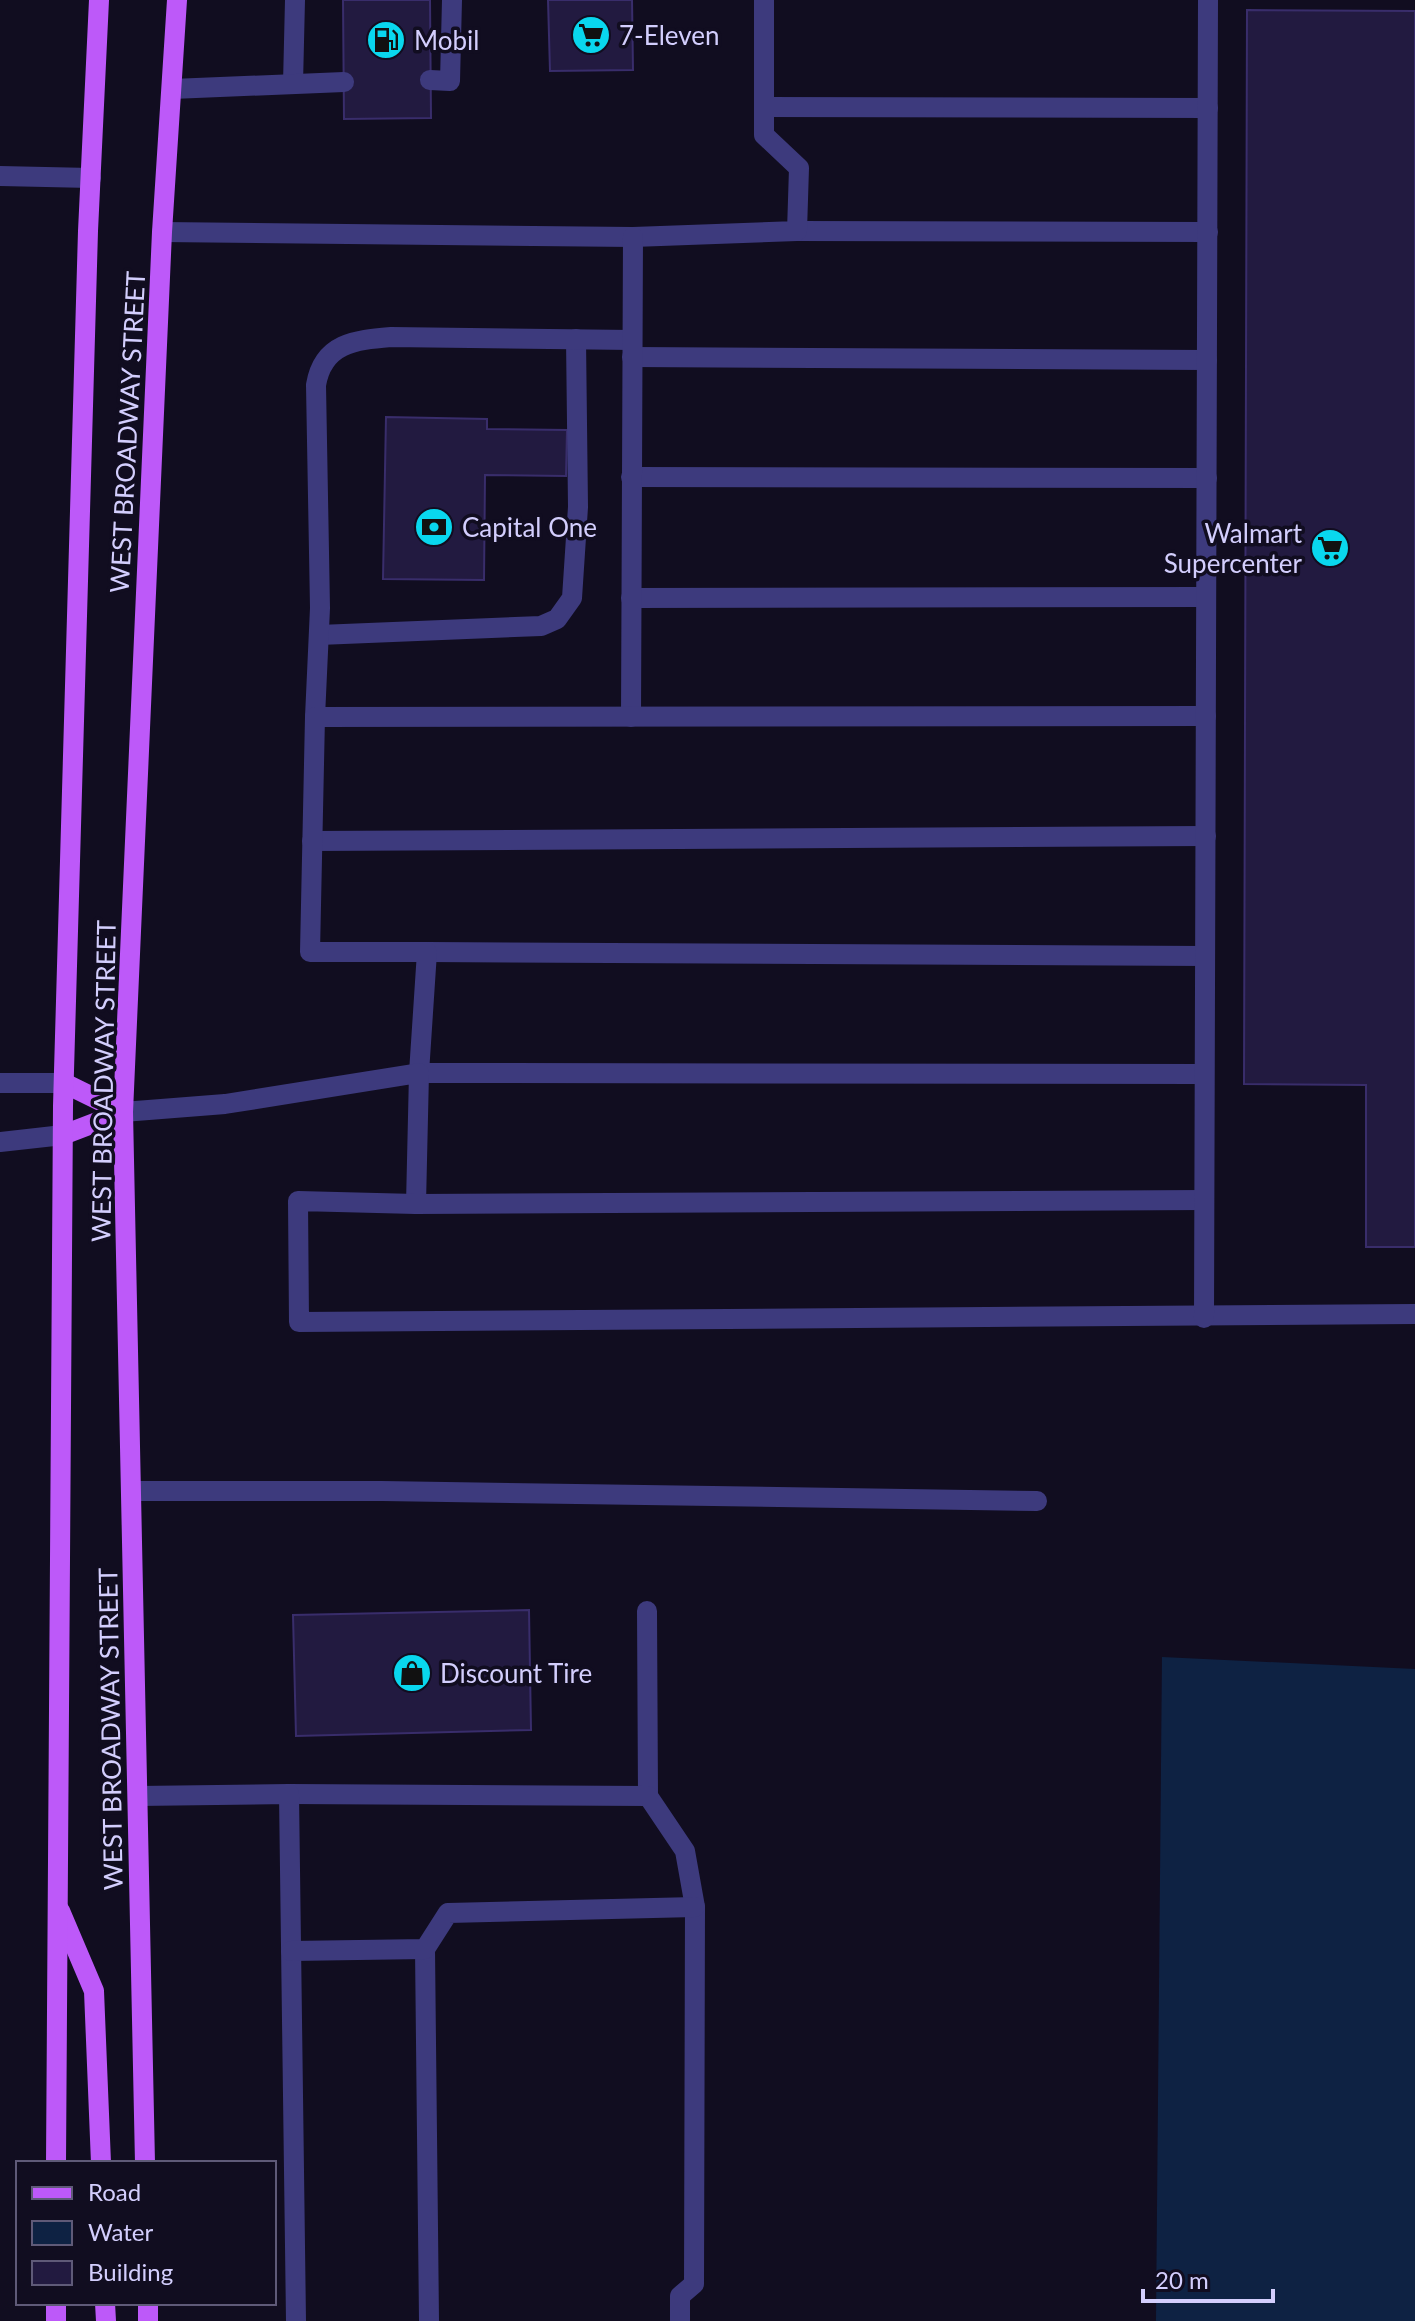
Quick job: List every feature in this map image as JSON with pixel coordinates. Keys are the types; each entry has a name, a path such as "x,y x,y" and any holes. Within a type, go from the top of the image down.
{"main road":[{"name":"WEST BROADWAY STREET","path":"56,2161 64,1083 99,0"},
{"name":"WEST BROADWAY STREET","path":"145,2161 123,1112 162,232 177,0"},
{"path":"64,1083 123,1112"},
{"path":"63,1135 123,1112"},
{"path":"56,1900 94,1991 101,2161"}],"lane":[{"path":"293,84 295,0"},
{"path":"430,80 450,81 452,0"},
{"path":"764,0 764,135 799,168 797,231"},
{"path":"1204,1318 1208,0"},
{"path":"172,89 344,82"},
{"path":"764,107 1208,108"},
{"path":"0,176 91,178"},
{"path":"162,232 633,237 797,231 1208,232"},
{"path":"631,717 633,237"},
{"path":"1205,956 310,952 319,635 316,385 319,367 327,356 360,340 391,337 576,339 632,348 1207,360"},
{"path":"319,635 541,626 564,611 572,598 578,507 576,339"},
{"path":"631,477 1207,478"},
{"path":"631,598 1206,597"},
{"path":"315,717 1206,716"},
{"path":"312,841 1206,836"},
{"path":"416,1204 419,1073 427,952"},
{"path":"123,1112 225,1104 419,1073 1204,1074"},
{"path":"0,1083 64,1083"},
{"path":"0,1142 63,1135"},
{"path":"1204,1200 416,1204 298,1201 299,1322 1204,1318 1415,1314"},
{"path":"131,1491 382,1491 1037,1501"},
{"path":"647,1611 648,1796 685,1851 695,1907 694,2284 680,2296 680,2321"},
{"path":"289,1794 296,2321"},
{"path":"138,1796 648,1796"},
{"path":"429,2321 425,1949 448,1913 695,1907"},
{"path":"291,1951 425,1949"}],"water":[{"path":"1162,1657 1415,1669 1415,2321 1156,2321"}],"building":[{"name":"Mobil","path":"343,0 430,0 431,118 344,119"},
{"name":"7-Eleven","path":"548,0 632,0 633,70 550,71"},
{"name":"Walmart Supercenter","path":"1247,10 1415,11 1415,1247 1366,1247 1366,1085 1244,1084"},
{"name":"Capital One","path":"386,417 487,419 487,429 567,430 566,476 485,475 484,580 383,579"},
{"name":"Discount Tire","path":"529,1610 531,1730 296,1736 293,1615"}],"place":[{"name":"7-Eleven","path":"591,35"},
{"name":"Mobil","path":"386,40"},
{"name":"Capital One","path":"434,527"},
{"name":"Walmart Supercenter","path":"1330,548"},
{"name":"Discount Tire","path":"412,1673"}]}
